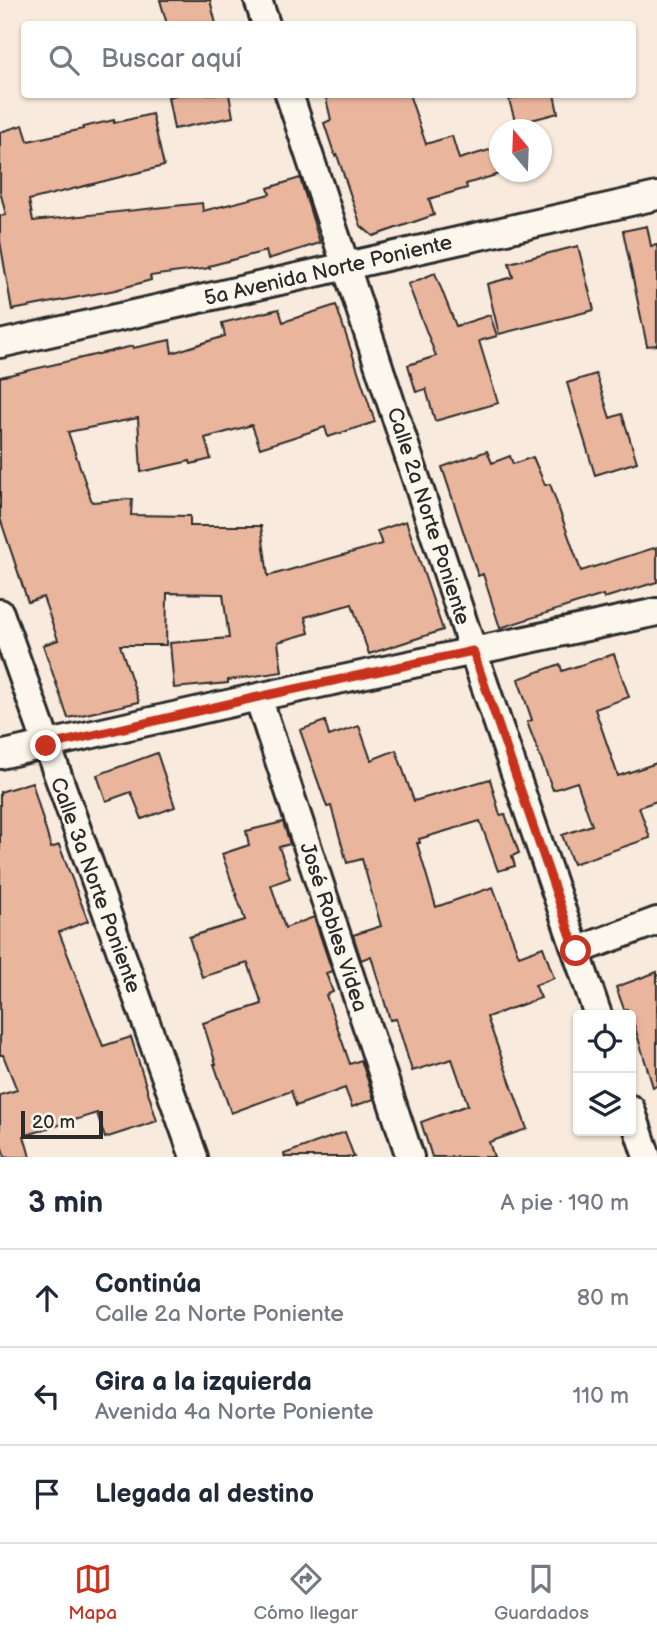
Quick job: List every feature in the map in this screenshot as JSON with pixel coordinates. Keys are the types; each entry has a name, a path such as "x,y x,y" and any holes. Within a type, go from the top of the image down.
{"street":[{"path":"258,0 265,21"},
{"name":"Calle 2a Norte Poniente","path":"290,98 473,651 596,1010"},
{"name":"5a Avenida Norte Poniente","path":"0,344 657,196"},
{"name":"Calle 3a Norte Poniente","path":"0,612 194,1157"},
{"path":"0,755 657,612"},
{"name":"José Robles Videa","path":"258,697 410,1157"},
{"path":"576,951 657,921"},
{"path":"636,1124 647,1157"}],"building":[{"path":"160,0 210,0 215,21 166,21"},
{"path":"168,98 230,98 233,117 174,129"},
{"path":"326,98 410,98 426,144 452,136 459,159 489,150 489,177 466,184 467,188 429,199 434,215 373,236 361,226 324,123 331,120"},
{"path":"555,98 558,113 535,119 515,119 509,100"},
{"path":"152,114 164,166 29,200 33,221 202,203 203,211 270,194 268,188 300,178 320,243 268,259 266,251 209,266 210,268 150,276 151,280 115,290 12,310 0,241 0,216 6,215 0,191 0,132 23,125 28,141 114,120 114,123"},
{"path":"647,226 651,246 657,245 657,345 647,346 623,231"},
{"path":"578,246 594,310 499,334 487,284 513,277 509,263"},
{"path":"435,273 456,326 490,315 497,336 479,341 498,403 435,421 426,389 416,392 408,365 436,356 408,284"},
{"path":"336,305 375,422 328,437 325,427 260,448 252,425 205,438 211,459 141,472 138,418 68,432 92,502 132,499 131,515 190,516 190,526 261,526 268,576 382,544 377,531 406,521 443,630 369,654 352,604 305,617 309,633 278,642 282,672 228,680 228,683 174,688 170,643 229,638 223,594 167,593 166,645 120,645 139,702 68,718 43,645 58,640 43,597 28,602 0,518 0,377 170,340 172,353 225,336 222,323 279,309 283,322"},
{"path":"596,374 610,418 622,414 637,462 595,475 567,383"},
{"path":"487,451 492,463 510,456 513,464 533,457 545,485 550,484 581,571 657,547 657,582 604,598 603,595 500,628 483,574 478,576 442,467"},
{"path":"614,654 629,697 595,709 618,776 657,763 657,801 639,807 650,838 573,864 562,835 592,825 577,782 553,790 527,722 532,720 518,679 560,664 562,671"},
{"path":"325,721 329,736 359,726 371,760 396,750 414,801 490,779 500,815 505,814 519,853 512,856 515,866 498,871 480,821 419,839 420,843 417,843 436,907 493,887 519,956 543,947 554,978 535,985 541,998 487,1017 527,1129 489,1142 494,1157 432,1157 421,1122 468,1105 452,1059 412,1071 396,1019 390,1020 371,956 361,960 353,935 381,926 362,859 347,863 331,806 327,807 300,730"},
{"path":"157,753 175,807 142,819 131,792 106,801 97,775"},
{"path":"32,782 51,848 59,845 88,921 59,932 103,1046 131,1037 157,1121 105,1138 97,1113 24,1136 30,1157 5,1157 0,1142 0,1095 17,1090 3,1055 0,1055 0,792"},
{"path":"283,822 290,844 279,847 290,878 271,885 285,928 314,917 332,971 326,973 333,992 326,995 350,1064 361,1060 374,1099 352,1107 345,1088 296,1106 291,1091 231,1113 203,1023 262,1004 248,963 202,977 189,937 245,920 222,854 249,845 246,831"},
{"path":"657,972 657,1086 653,1087 636,1031 636,1010 624,1009 616,987"},
{"path":"345,1132 354,1157 285,1157 284,1154"}],"route":[{"path":"46,746 473,651 576,951"}]}
